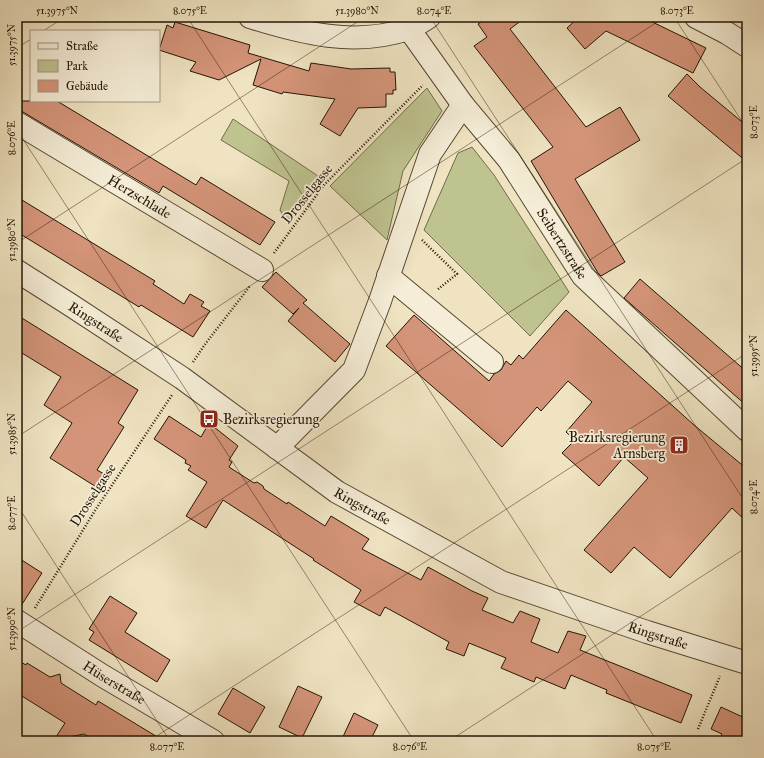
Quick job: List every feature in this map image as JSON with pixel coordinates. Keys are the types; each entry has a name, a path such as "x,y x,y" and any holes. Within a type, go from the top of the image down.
{"street":[{"path":"250,17 304,33 346,38 377,36 409,29 429,17"},
{"path":"696,17 727,33 747,46"},
{"name":"Seibertzstraße","path":"409,29 463,105 509,160 583,276 747,430"},
{"path":"277,448 354,370 430,154 463,105"},
{"name":"Herzschlade","path":"17,123 262,270"},
{"name":"Ringstraße","path":"17,271 182,378 337,492 501,582 737,661"},
{"path":"388,276 492,362"},
{"name":"Hüserstraße","path":"21,623 103,676 213,741"}],"path":[{"name":"Drosselgasse","path":"206,344 324,185 438,70"},
{"path":"405,225 457,274 420,303"},
{"name":"Drosselgasse","path":"21,623 182,378"},
{"path":"698,729 737,661"}],"green space":[{"path":"427,88 442,111 403,171 387,240 330,186"},
{"path":"233,119 318,176 287,222 280,210 289,181 221,140"},
{"path":"472,147 494,175 569,292 530,336 424,230 458,153"}],"building":[{"path":"488,17 526,17 510,29 586,127 620,107 640,140 575,179 625,262 601,276 531,161 553,147 474,46 487,37 478,24"},
{"path":"579,17 642,17 706,48 693,73 606,31 585,49 567,28"},
{"path":"175,22 250,45 248,53 309,71 311,63 351,69 390,68 390,72 395,72 396,90 393,90 393,94 386,94 386,107 358,108 340,136 320,124 335,99 283,92 282,94 253,85 261,59 219,80 190,71 196,62 160,50 167,25 173,28"},
{"path":"687,74 700,87 747,126 747,162 668,96"},
{"path":"17,101 59,102 196,185 201,177 275,222 260,245 163,186 159,193 23,112 17,111"},
{"path":"17,197 155,281 153,284 184,304 190,294 204,302 201,306 210,311 193,337 141,305 139,307 17,232"},
{"path":"276,272 307,300 303,303 350,344 335,362 288,321 299,308 293,314 262,287"},
{"path":"640,279 747,372 747,406 624,298"},
{"name":"Bezirksregierung Arnsberg","path":"566,310 694,425 747,469 747,522 732,508 670,578 634,547 611,573 584,550 648,478 624,457 599,486 562,453 575,440 566,432 592,402 568,381 541,411 537,407 502,447 386,346 414,315 489,381 494,374 501,370 506,361 511,365 519,355 523,359"},
{"path":"17,315 138,390 118,423 124,427 97,470 106,475 98,488 50,458 72,423 44,405 61,377 17,350"},
{"path":"169,416 201,437 209,423 238,446 229,460 232,462 229,467 254,483 257,482 263,486 264,489 287,504 288,502 325,526 331,516 369,539 362,549 421,580 428,567 488,598 482,610 513,623 520,611 540,619 531,642 558,653 568,631 586,636 580,650 692,695 681,723 606,693 607,690 571,675 565,689 536,677 534,682 501,668 506,658 469,643 464,656 446,649 449,642 385,607 380,616 354,602 361,590 223,500 206,528 186,516 207,482 188,470 191,466 185,463 186,460 154,439"},
{"path":"17,557 42,573 19,609 17,609"},
{"path":"110,596 137,613 125,632 170,660 157,682 89,640 94,632 89,629"},
{"path":"17,660 26,665 27,663 50,677 60,674 61,683 96,705 98,701 164,741 96,741 84,734 54,740 65,723 17,693"},
{"path":"298,686 322,697 302,738 279,727"},
{"path":"233,688 265,707 250,733 218,714"},
{"path":"721,707 747,719 747,727 741,741 719,741 722,734 711,729"},
{"path":"354,713 378,725 370,741 341,741"}],"place":[{"name":"Bezirksregierung","path":"209,419"},
{"name":"Bezirksregierung Arnsberg","path":"679,445"}]}
